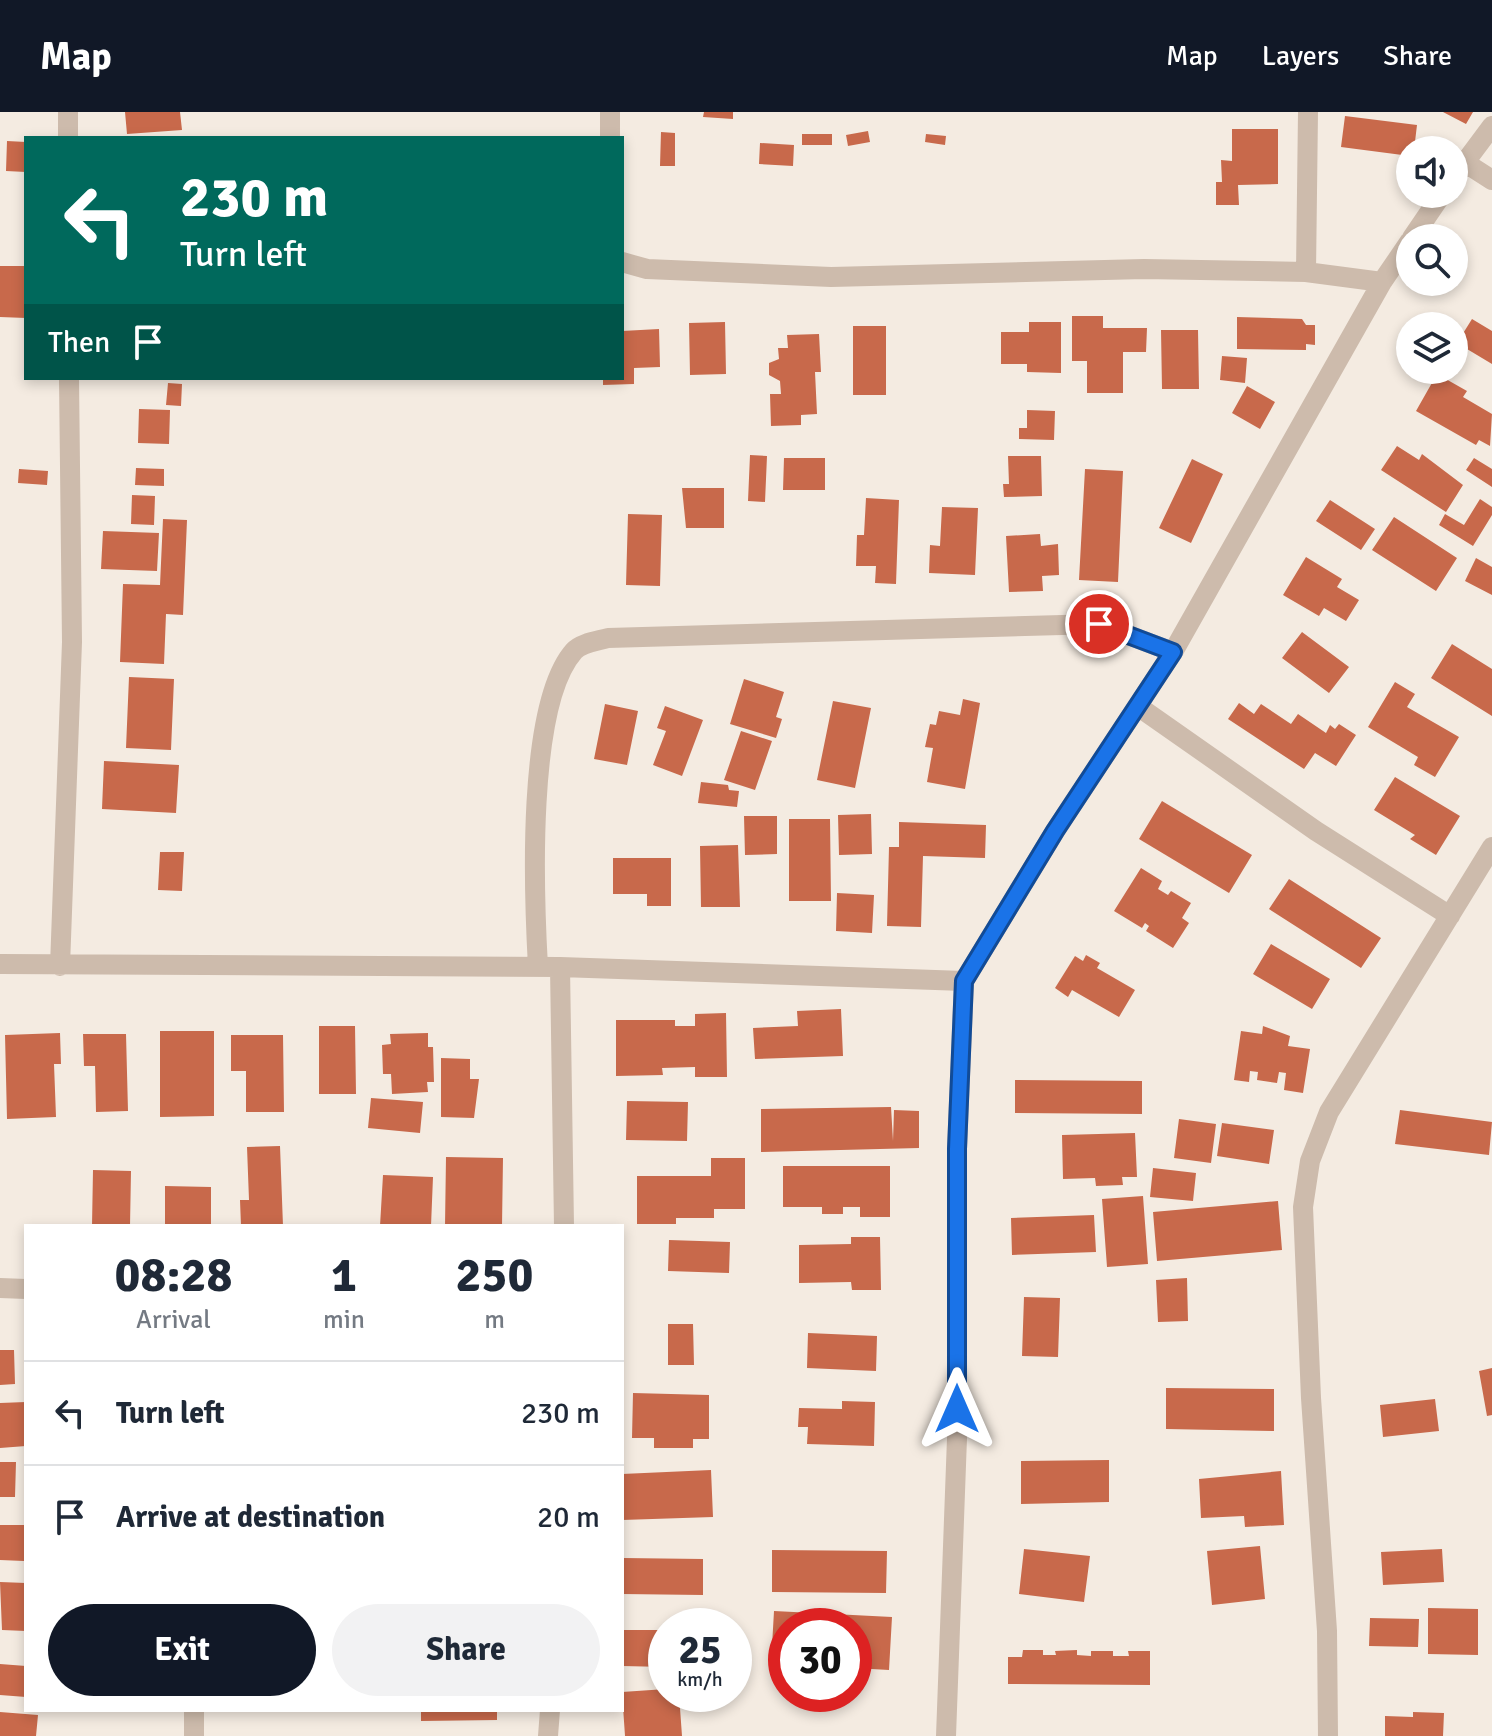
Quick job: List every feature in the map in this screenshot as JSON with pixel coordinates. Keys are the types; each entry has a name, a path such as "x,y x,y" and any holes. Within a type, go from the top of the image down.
{"street":[{"path":"68,112 68,136"},
{"path":"610,112 610,136"},
{"path":"1306,272 1308,112"},
{"path":"1468,157 1492,126"},
{"path":"1468,172 1492,180"},
{"path":"946,1736 957,1438 957,1149 964,981 1055,831 1173,652 1396,262"},
{"path":"624,263 647,269 831,277 1144,269 1306,272 1382,282"},
{"path":"60,966 72,642 69,380"},
{"path":"538,967 534,827 540,766 552,703 565,663 577,648 608,638 1099,624 1173,652"},
{"path":"1139,707 1316,831 1450,916"},
{"path":"1328,1736 1327,1631 1311,1398 1303,1207 1310,1161 1329,1112 1492,847"},
{"path":"0,964 560,967 964,981"},
{"path":"560,967 564,1224"},
{"path":"0,1288 24,1289"},
{"path":"194,1712 194,1736"},
{"path":"548,1736 550,1712"}],"building":[{"path":"125,112 180,112 182,130 127,134"},
{"path":"704,112 733,112 733,119 703,117"},
{"path":"1443,112 1473,112 1466,124"},
{"path":"1345,116 1417,125 1416,136 1396,136 1396,154 1341,147"},
{"path":"1232,129 1278,129 1278,184 1238,185 1239,205 1216,205 1216,182 1222,182 1221,160 1232,161"},
{"path":"868,131 870,142 848,146 846,135"},
{"path":"661,132 675,133 675,166 660,166"},
{"path":"802,134 832,134 832,145 802,145"},
{"path":"926,134 946,136 945,145 925,142"},
{"path":"7,141 24,142 24,172 6,171"},
{"path":"760,143 794,145 793,166 759,164"},
{"path":"0,266 24,266 24,318 0,317"},
{"path":"1072,316 1103,316 1103,328 1147,328 1146,352 1123,352 1123,393 1087,393 1087,361 1072,361"},
{"path":"1237,317 1302,319 1306,325 1315,325 1315,345 1306,344 1306,350 1237,349"},
{"path":"1472,319 1492,331 1492,364 1468,350 1468,325"},
{"path":"725,322 726,374 690,375 689,323"},
{"path":"1029,322 1061,322 1061,373 1027,372 1027,364 1001,364 1001,332 1029,332"},
{"path":"853,326 886,326 886,395 853,395"},
{"path":"659,329 660,367 634,368 634,384 603,385 603,380 624,380 624,331"},
{"path":"1161,330 1198,330 1199,389 1162,389"},
{"path":"819,334 821,372 815,372 817,414 801,415 801,425 771,426 770,394 781,394 780,381 769,375 769,363 779,359 778,348 788,348 787,335"},
{"path":"1222,356 1247,358 1245,383 1220,380"},
{"path":"168,383 182,384 181,406 166,405"},
{"path":"1431,384 1455,384 1467,391 1463,397 1492,414 1490,446 1479,440 1476,445 1416,411"},
{"path":"1247,386 1275,402 1260,429 1232,413"},
{"path":"139,409 170,410 169,444 138,443"},
{"path":"1027,410 1055,411 1054,440 1019,439 1019,428 1027,428"},
{"path":"1397,446 1419,460 1422,454 1463,485 1446,512 1381,470"},
{"path":"750,455 767,456 765,502 748,501"},
{"path":"1008,456 1041,456 1042,496 1004,497 1003,484 1009,484"},
{"path":"784,458 825,458 825,490 783,490"},
{"path":"1474,458 1492,469 1492,487 1466,470"},
{"path":"1192,459 1223,474 1191,543 1159,528"},
{"path":"136,468 164,469 164,486 135,485"},
{"path":"19,469 48,471 47,485 18,483"},
{"path":"1085,469 1123,471 1118,582 1079,580"},
{"path":"682,488 724,488 724,528 686,528"},
{"path":"132,495 155,496 154,525 131,524"},
{"path":"866,498 899,500 896,584 875,583 876,566 856,566 857,535 864,535"},
{"path":"1480,499 1492,507 1492,515 1473,546 1439,525 1445,514 1464,525"},
{"path":"1330,500 1375,529 1361,550 1316,521"},
{"path":"942,507 978,508 975,575 929,573 930,545 940,546"},
{"path":"628,514 662,515 660,586 626,585"},
{"path":"1394,517 1457,558 1436,591 1372,550"},
{"path":"163,519 187,520 183,615 166,614 164,664 120,662 123,584 160,585"},
{"path":"103,531 159,533 157,571 101,569"},
{"path":"1040,534 1041,546 1058,544 1059,575 1042,576 1043,591 1009,592 1006,536"},
{"path":"1306,557 1342,579 1337,587 1359,600 1346,621 1324,608 1319,616 1283,595"},
{"path":"1476,558 1492,567 1492,595 1465,581"},
{"path":"1302,632 1349,667 1329,693 1282,658"},
{"path":"1452,644 1492,669 1492,716 1431,678"},
{"path":"129,677 174,679 171,750 126,748"},
{"path":"744,679 784,692 776,717 782,719 776,738 730,724"},
{"path":"1395,682 1415,694 1407,707 1459,737 1435,777 1414,765 1418,757 1368,727"},
{"path":"963,699 980,703 965,789 927,782 933,748 925,747 930,724 936,725 939,711 960,715"},
{"path":"833,701 871,708 855,788 817,780"},
{"path":"1239,703 1254,714 1261,704 1291,724 1298,714 1326,733 1330,725 1335,729 1339,724 1356,735 1336,766 1315,753 1304,769 1228,719"},
{"path":"605,704 638,711 627,765 594,759"},
{"path":"665,706 703,720 682,776 653,765 666,731 657,728"},
{"path":"741,731 772,741 755,790 724,780"},
{"path":"104,761 179,765 176,813 102,809"},
{"path":"1395,777 1460,816 1436,855 1410,839 1415,835 1374,810"},
{"path":"701,782 728,785 729,790 739,791 737,807 698,803"},
{"path":"1162,801 1252,855 1229,893 1139,839"},
{"path":"871,814 872,854 839,855 838,815"},
{"path":"744,816 777,816 777,854 745,855"},
{"path":"789,819 830,819 831,901 789,901"},
{"path":"899,822 986,825 985,858 923,856 921,927 887,926 889,847 899,847"},
{"path":"738,845 740,907 701,907 700,846"},
{"path":"160,852 184,852 182,891 158,890"},
{"path":"613,858 671,858 671,906 647,906 647,894 613,894"},
{"path":"1141,868 1162,881 1158,889 1168,895 1171,891 1191,903 1182,918 1189,923 1173,948 1146,931 1149,926 1145,923 1142,928 1114,911"},
{"path":"1289,879 1381,938 1361,968 1269,909"},
{"path":"837,893 874,895 872,933 836,931"},
{"path":"1271,944 1330,979 1312,1009 1253,974"},
{"path":"1086,955 1100,963 1097,968 1135,990 1119,1017 1072,990 1068,997 1055,988 1075,956 1083,961"},
{"path":"841,1009 843,1056 755,1059 753,1028 798,1026 797,1011"},
{"path":"726,1013 727,1077 695,1077 695,1067 662,1068 663,1075 616,1076 616,1020 675,1020 675,1026 695,1026 695,1014"},
{"path":"319,1026 355,1026 356,1094 319,1094"},
{"path":"1263,1026 1290,1036 1288,1046 1310,1049 1303,1093 1284,1090 1286,1073 1279,1072 1277,1083 1257,1080 1258,1072 1250,1071 1249,1082 1234,1080 1241,1031 1262,1034"},
{"path":"160,1031 214,1031 214,1116 160,1117"},
{"path":"60,1033 61,1064 54,1064 56,1117 7,1119 5,1035"},
{"path":"428,1033 428,1047 433,1047 434,1082 427,1082 428,1092 392,1094 391,1074 383,1074 382,1045 391,1044 390,1034"},
{"path":"83,1034 126,1034 128,1111 96,1112 95,1066 84,1066"},
{"path":"231,1035 283,1035 284,1112 246,1112 246,1071 231,1071"},
{"path":"441,1058 470,1059 470,1079 479,1079 474,1118 441,1117"},
{"path":"1015,1080 1142,1081 1142,1114 1015,1113"},
{"path":"371,1098 423,1102 420,1133 368,1128"},
{"path":"627,1101 688,1102 687,1141 626,1140"},
{"path":"891,1107 893,1141 894,1110 919,1111 919,1148 761,1152 761,1109"},
{"path":"1400,1110 1492,1122 1489,1155 1395,1144"},
{"path":"1179,1119 1216,1124 1211,1163 1174,1158"},
{"path":"1222,1123 1274,1130 1269,1164 1217,1156"},
{"path":"1135,1133 1137,1177 1122,1177 1123,1185 1096,1186 1095,1178 1063,1179 1062,1135"},
{"path":"280,1146 283,1224 241,1224 240,1200 249,1200 247,1147"},
{"path":"446,1157 503,1158 502,1224 445,1224"},
{"path":"711,1158 745,1158 745,1209 714,1209 714,1218 676,1218 676,1224 637,1224 637,1176 711,1176"},
{"path":"783,1166 890,1166 890,1217 860,1217 860,1207 843,1207 843,1214 822,1214 822,1207 783,1207"},
{"path":"1153,1168 1196,1173 1193,1201 1150,1197"},
{"path":"93,1170 131,1171 130,1224 92,1224"},
{"path":"383,1175 433,1177 431,1224 380,1224"},
{"path":"165,1186 211,1187 211,1224 165,1224"},
{"path":"1143,1196 1148,1264 1107,1267 1102,1199"},
{"path":"1278,1201 1282,1250 1157,1261 1153,1212"},
{"path":"1094,1215 1096,1252 1012,1255 1011,1218"},
{"path":"851,1237 880,1237 881,1290 852,1290 851,1282 799,1283 799,1245 851,1244"},
{"path":"669,1240 730,1242 729,1273 668,1271"},
{"path":"1187,1278 1188,1321 1158,1322 1156,1280"},
{"path":"1024,1297 1060,1298 1058,1357 1022,1356"},
{"path":"668,1324 693,1324 694,1365 668,1365"},
{"path":"808,1333 877,1336 876,1371 807,1368"},
{"path":"0,1350 14,1350 15,1384 0,1385"},
{"path":"1492,1368 1492,1415 1487,1416 1479,1371"},
{"path":"1166,1388 1274,1389 1274,1431 1166,1429"},
{"path":"633,1393 709,1395 709,1439 693,1439 693,1448 654,1448 654,1438 632,1438"},
{"path":"1435,1399 1439,1431 1383,1437 1380,1405"},
{"path":"842,1401 875,1402 874,1446 807,1444 808,1427 798,1427 799,1408 842,1409"},
{"path":"24,1402 24,1446 0,1448 0,1403"},
{"path":"1109,1460 1109,1502 1021,1504 1021,1461"},
{"path":"0,1462 16,1462 15,1497 0,1497"},
{"path":"711,1470 713,1517 624,1520 624,1474"},
{"path":"1281,1471 1284,1525 1245,1527 1244,1516 1201,1518 1199,1479"},
{"path":"0,1525 24,1525 24,1561 0,1560"},
{"path":"1260,1546 1265,1599 1212,1605 1207,1551"},
{"path":"1024,1549 1090,1556 1084,1602 1019,1594"},
{"path":"1442,1549 1444,1582 1383,1585 1381,1552"},
{"path":"772,1550 887,1551 886,1593 772,1592"},
{"path":"624,1558 703,1559 703,1595 624,1594"},
{"path":"0,1582 24,1583 24,1631 2,1630"},
{"path":"1428,1608 1478,1609 1478,1655 1428,1654"},
{"path":"872,1616 892,1617 889,1670 872,1669"},
{"path":"1370,1618 1419,1619 1418,1647 1369,1646"},
{"path":"624,1630 648,1630 648,1667 624,1666"},
{"path":"1023,1650 1043,1650 1043,1655 1056,1655 1055,1651 1077,1650 1077,1655 1091,1656 1091,1651 1113,1651 1113,1656 1129,1656 1128,1651 1150,1651 1150,1685 1008,1684 1008,1657 1022,1657"},
{"path":"0,1664 24,1666 24,1697 0,1695"},
{"path":"648,1690 648,1712 680,1712 682,1736 625,1736 624,1692"},
{"path":"0,1712 38,1715 36,1736 0,1736"},
{"path":"421,1712 497,1712 497,1720 421,1721"},
{"path":"1413,1712 1444,1713 1443,1736 1385,1736 1385,1716 1413,1717"}],"route":[{"path":"957,1409 957,1149 964,981 1055,831 1173,652 1099,624"}]}
